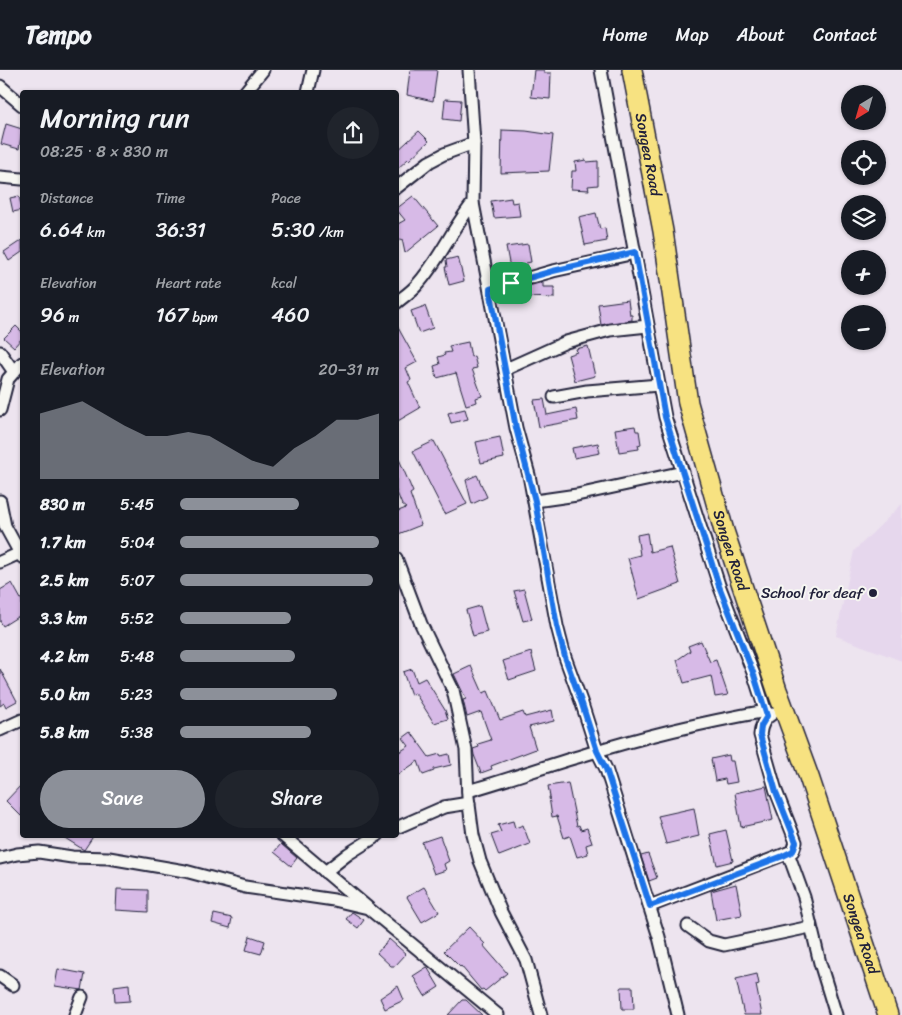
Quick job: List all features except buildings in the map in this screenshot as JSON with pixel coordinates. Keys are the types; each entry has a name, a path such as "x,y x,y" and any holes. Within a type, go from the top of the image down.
{"highway":[{"name":"Songea Road","path":"632,70 663,231 688,403 772,712 809,777 888,1015"}],"street":[{"path":"247,90 263,70"},
{"path":"308,90 313,70"},
{"path":"469,70 474,143 473,203 516,428 535,501 557,626 565,657 597,751 606,769 650,906 678,1015"},
{"path":"601,70 665,417 719,586 754,675 772,712"},
{"path":"0,86 20,103"},
{"path":"399,185 436,158 474,143"},
{"path":"0,177 20,180"},
{"path":"399,301 417,285 473,203"},
{"path":"490,289 553,271 635,252"},
{"path":"506,369 566,342 610,330 648,326"},
{"path":"0,352 14,372"},
{"path":"0,410 8,379 20,365"},
{"path":"554,397 587,391 659,384"},
{"path":"535,501 584,493 683,472"},
{"path":"0,501 5,526 20,553"},
{"path":"0,562 20,555"},
{"path":"399,566 421,624 453,690 466,750 473,835 480,861 501,912 526,960 541,1015"},
{"path":"468,791 658,734 772,712"},
{"path":"650,906 793,851 796,842 776,792 760,735 761,726 772,712"},
{"path":"0,730 20,721"},
{"path":"399,825 444,807 469,803"},
{"path":"286,838 498,1015"},
{"path":"326,872 348,854 373,838"},
{"path":"0,858 39,852 72,857 109,858 185,871 245,887 334,900 368,908"},
{"path":"788,853 804,897 810,927 836,1015"},
{"path":"688,926 709,941 724,945 810,927"},
{"path":"0,976 13,985"},
{"path":"74,1015 82,997"}],"shaded area":[{"name":"School for deaf","path":"902,504 902,661 836,636 854,551"}],"place":[{"name":"School for deaf","path":"873,593"}],"route":[{"path":"635,252 665,417 719,586 754,675 767,716 761,726 760,735 776,792 796,842 796,847 793,851 783,856 650,906 606,769 597,751 565,657 557,626 535,501 516,428 490,289 511,283 635,252"}]}
